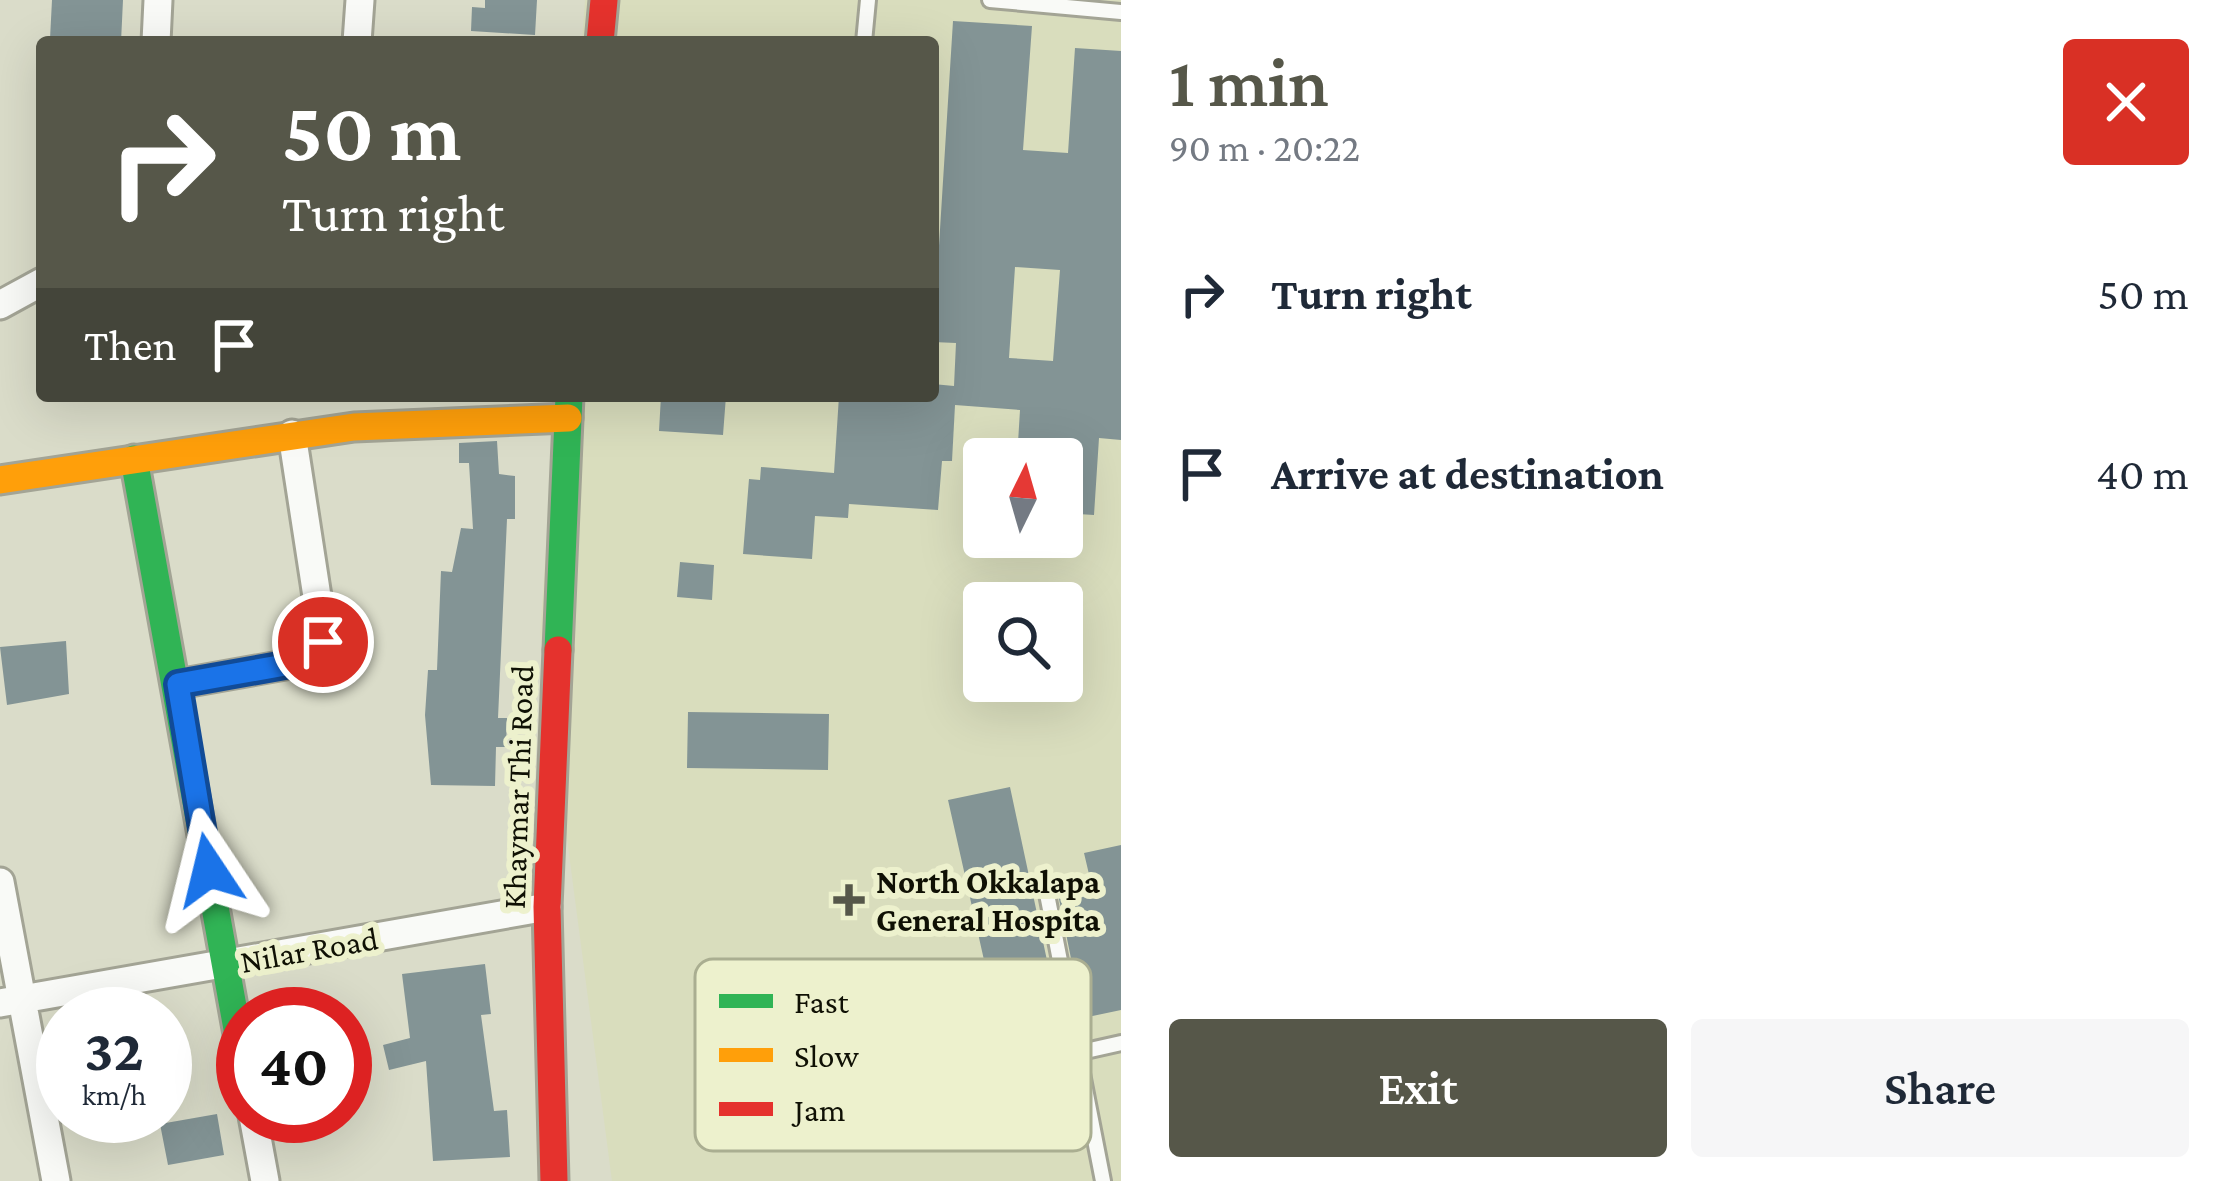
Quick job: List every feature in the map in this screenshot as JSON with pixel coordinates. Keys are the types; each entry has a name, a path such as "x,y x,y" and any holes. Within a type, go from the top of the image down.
{"street":[{"path":"156,36 158,0"},
{"path":"357,36 360,0"},
{"path":"601,36 604,0"},
{"path":"0,305 36,285"},
{"path":"0,480 292,434 569,407"},
{"name":"Khaymar Thi Road","path":"554,1181 547,908 569,407"},
{"path":"178,684 313,660 320,652 323,642 292,434"},
{"path":"134,459 229,987"},
{"path":"0,881 11,1001 56,1181"},
{"name":"Nilar Road","path":"11,1001 547,908"},
{"path":"258,1143 265,1181"}],"lane":[{"path":"865,36 868,0"},
{"path":"990,0 1121,12"},
{"path":"1046,889 1059,959"},
{"path":"1091,1049 1121,1042"},
{"path":"1091,1124 1103,1181"}],"shaded area":[{"path":"585,0 1121,0 1121,1181 612,1181 540,633 557,402 939,402 939,36 582,36"}],"building":[{"path":"52,0 123,0 121,36 50,36"},
{"path":"485,0 537,0 535,35 471,31 472,7 485,8"},
{"path":"953,21 1032,26 1023,150 1068,153 1075,48 1121,51 1121,440 1099,438 1094,515 1083,514 1083,438 1018,438 1020,410 955,405 952,461 942,461 938,510 849,504 848,518 815,516 812,559 743,554 749,479 760,480 761,467 834,473 839,402 939,402 939,385 954,386 956,343 939,342 939,246","holes":["1015,267 1060,270 1053,361 1009,358"]},
{"path":"661,402 726,402 723,435 659,431"},
{"path":"497,441 499,474 515,476 515,519 507,519 498,718 507,718 506,747 496,747 495,786 431,785 425,715 428,670 437,670 441,571 452,572 461,528 473,529 469,463 459,463 459,443"},
{"path":"680,562 714,565 712,600 677,597"},
{"path":"66,641 69,694 7,705 0,647"},
{"path":"688,712 829,714 828,770 687,768"},
{"path":"1010,787 1047,959 984,959 948,800"},
{"path":"1121,845 1121,1010 1091,1016 1091,959 1071,959 1058,894 1092,887 1084,853"},
{"path":"485,964 491,1014 481,1015 494,1111 507,1110 510,1157 433,1161 426,1061 389,1070 383,1045 410,1038 402,974"},
{"path":"216,1114 216,1143 222,1143 224,1155 168,1165 164,1143 192,1143 192,1118"}],"traffic: fast":[{"path":"558,650 569,402"},
{"path":"134,459 229,987"}],"traffic: slow":[{"path":"0,480 354,427 568,418"}],"traffic: jam":[{"path":"601,36 604,0"},
{"path":"554,1181 547,907 558,650"}],"place":[{"name":"North Okkalapa General Hospita","path":"849,900"}],"route":[{"path":"209,870 178,684 313,660 323,642"}]}
